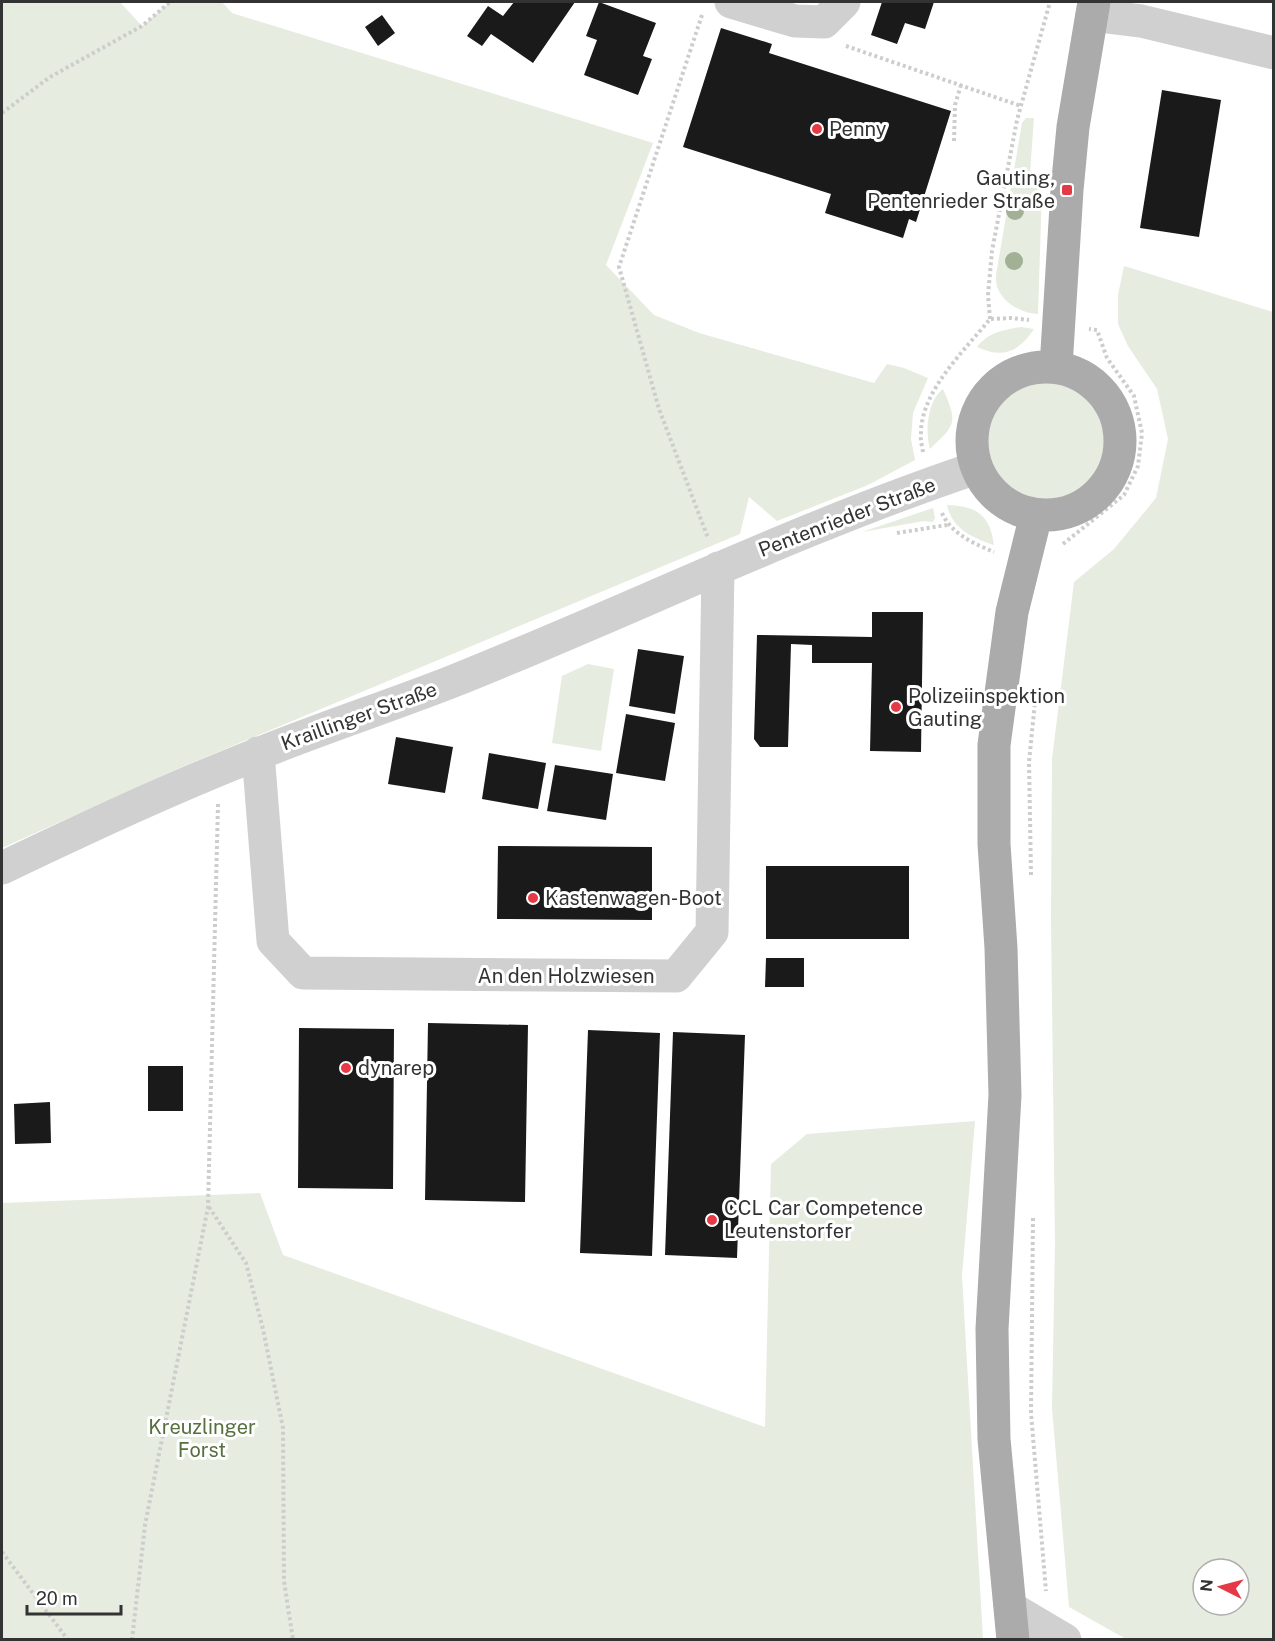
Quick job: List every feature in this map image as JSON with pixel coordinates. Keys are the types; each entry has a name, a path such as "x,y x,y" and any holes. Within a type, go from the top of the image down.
{"main road":[{"path":"1056,367 1071,148 1093,8"},
{"path":"1038,366 1056,367 1081,375 1102,391 1115,412 1121,438 1117,464 1105,487 1086,504 1062,514 1036,515 1017,510 1000,500 986,486 976,468 972,448 973,427 979,408 991,391 1004,379 1020,370 1038,366"},
{"path":"1013,1640 994,1439 992,1329 1005,1095 1001,948 994,844 994,745 1012,612 1036,515"}],"street":[{"path":"717,7 795,21 834,12"},
{"path":"1093,8 1274,53"},
{"name":"Pentenrieder Straße","path":"718,568 976,468"},
{"name":"An den Holzwiesen","path":"258,753 273,941 303,973 676,976 712,932 718,568"},
{"name":"Kraillinger Straße","path":"2,868 97,823 258,753 451,682 718,568"},
{"path":"1011,1608 1065,1640"}],"path":[{"path":"2,113 50,77 142,26 170,2"},
{"path":"947,525 930,484 920,434 926,406 954,362 990,319 988,295 992,251 1021,106 1050,2"},
{"path":"717,7 619,267 660,410 718,568"},
{"path":"834,12 846,46 1021,106"},
{"path":"954,141 954,105 961,86"},
{"path":"990,319 1011,318 1097,330 1107,358 1134,396 1142,433 1138,466 1124,495 1066,541 1060,549"},
{"path":"132,1640 145,1525 208,1207 219,770"},
{"path":"208,1207 246,1263 263,1329 281,1417 284,1581 293,1640"},
{"path":"2,1552 68,1640"}],"green space":[{"path":"2,2 120,2 142,26 170,2 222,2 232,13 653,143 606,265 654,315 699,333 874,383 887,364 928,378 913,413 911,439 915,460 868,485 777,521 749,497 740,534 182,767 2,848"},
{"path":"1026,118 1034,118 1029,186 1042,188 1038,314 1021,310 1005,300 997,287 996,280 1022,123"},
{"path":"1124,266 1273,312 1273,1639 1126,1639 1069,1607 1052,1408 1055,1244 1051,919 1052,759 1074,582 1114,549 1156,498 1168,439 1157,389 1128,346 1118,324 1118,295"},
{"path":"1021,327 1034,329 1016,348 1002,353 977,347 991,335"},
{"path":"1045,382 1068,387 1087,399 1099,418 1104,441 1099,464 1087,483 1068,495 1045,500 1022,495 1003,483 991,464 986,441 991,418 1003,399 1022,387"},
{"path":"943,389 951,409 952,422 945,434 930,449 929,417 934,401"},
{"path":"947,505 966,507 980,514 989,526 994,545 964,531 954,520"},
{"path":"933,508 935,518 933,522 924,521 862,532"},
{"path":"588,664 614,669 601,751 552,743 562,676"},
{"name":"Kreuzlinger Forst","path":"975,1121 962,1276 983,1639 2,1639 2,1203 260,1193 283,1255 765,1427 771,1164 807,1134"}],"building":[{"path":"514,2 575,2 533,63 491,34 482,46 467,36 488,6 503,16"},
{"path":"599,2 656,23 643,56 652,59 638,95 584,75 597,40 586,36"},
{"path":"882,2 934,2 925,29 905,23 897,44 871,35"},
{"path":"382,15 395,33 378,46 365,27"},
{"name":"Penny","path":"721,28 772,44 769,53 951,111 916,222 909,219 903,238 825,213 831,194 683,147"},
{"path":"1162,90 1221,100 1199,237 1140,228"},
{"path":"872,612 923,612 921,752 870,751 872,663 812,663 812,645 791,644 788,747 760,747 754,739 757,635 872,637"},
{"path":"638,649 684,656 675,714 629,706"},
{"path":"626,714 675,723 665,781 616,773"},
{"path":"396,737 453,747 445,793 388,784"},
{"path":"489,753 546,763 538,809 482,799"},
{"path":"555,765 613,774 606,820 547,811"},
{"path":"498,846 652,847 652,920 497,919"},
{"path":"766,866 909,866 909,939 766,939"},
{"path":"766,958 804,958 804,987 765,987"},
{"path":"428,1023 528,1025 525,1202 425,1200"},
{"path":"299,1028 394,1029 393,1189 298,1188"},
{"path":"588,1030 660,1033 652,1256 580,1253"},
{"path":"673,1032 745,1035 737,1258 665,1255"},
{"path":"148,1066 183,1066 183,1111 148,1111"},
{"path":"50,1102 51,1143 15,1144 14,1104"}],"place":[{"name":"Penny","path":"817,129"},
{"name":"Gauting, Pentenrieder Straße","path":"1067,190"},
{"name":"Polizeiinspektion Gauting","path":"896,707"},
{"name":"Kastenwagen-Boot","path":"533,898"},
{"name":"dynarep","path":"346,1068"},
{"name":"CCL Car Competence Leutenstorfer","path":"712,1220"}]}
